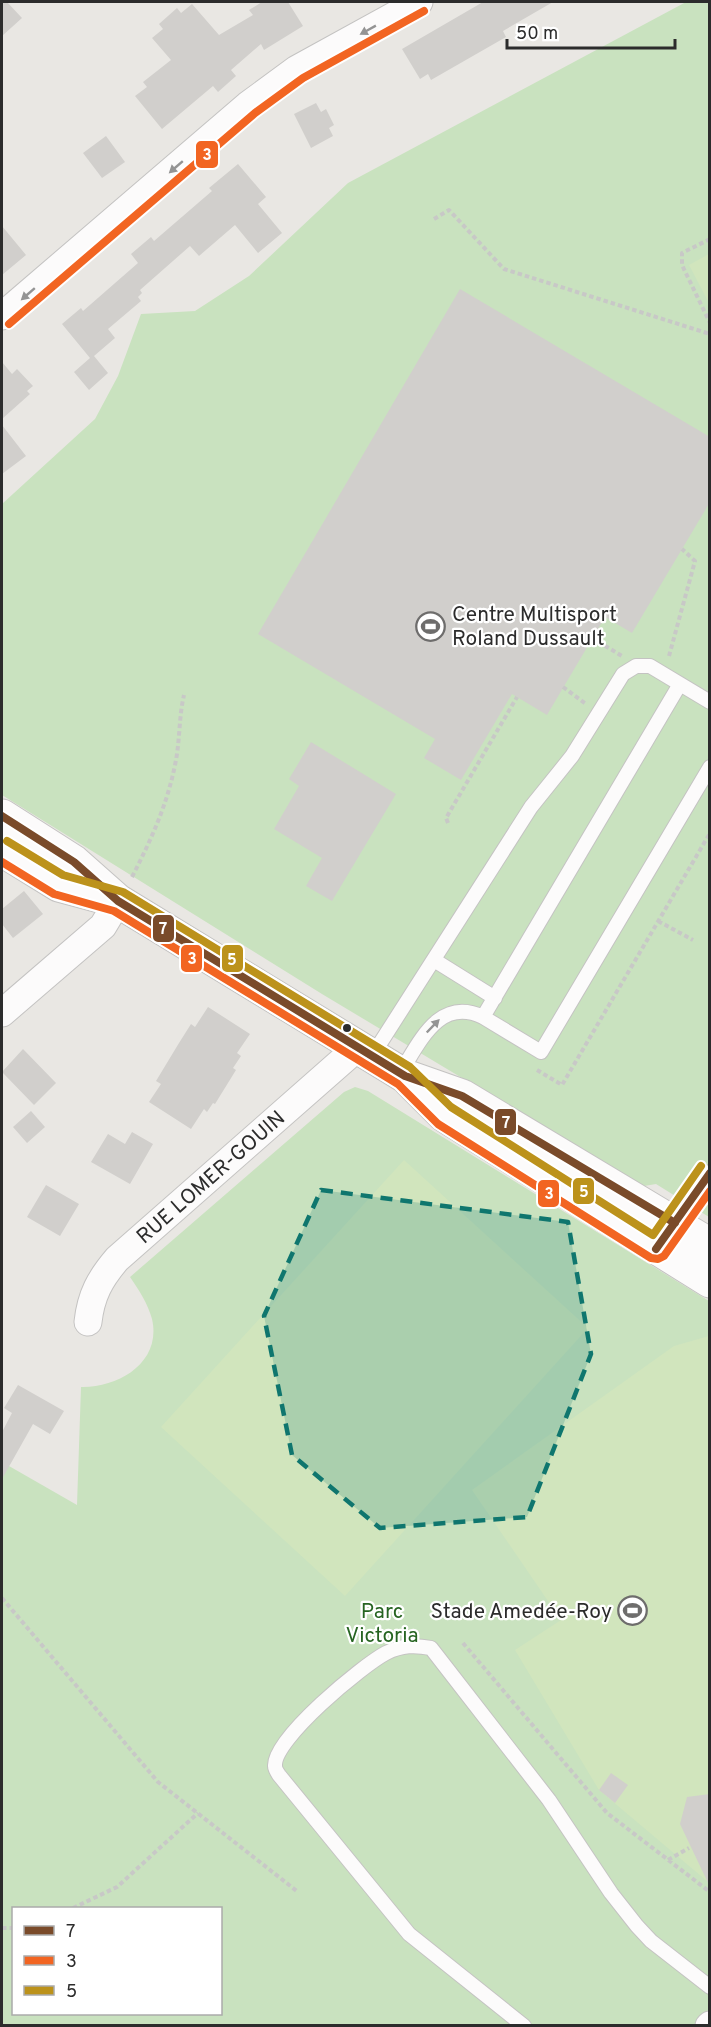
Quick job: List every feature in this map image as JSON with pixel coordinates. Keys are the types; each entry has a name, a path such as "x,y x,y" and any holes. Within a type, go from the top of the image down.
{"street":[{"path":"2,316 248,105 297,69 419,2"},
{"path":"2,816 74,862 118,901 365,1052 402,1074 462,1096 710,1245"},
{"path":"2,850 59,885 118,901"},
{"path":"2,1013 103,926 118,901"},
{"name":"RUE LOMER-GOUIN","path":"88,1322 90,1300 97,1286 117,1259 365,1052"},
{"path":"402,1074 444,1115 710,1281"}],"lane":[{"path":"365,1052 434,960 531,807 572,756 623,674 631,669 650,666 710,702"},
{"path":"483,1017 680,684"},
{"path":"402,1074 435,1022 461,1010 468,1010 483,1017 541,1052 710,767"},
{"path":"434,960 495,998"},
{"path":"656,1249 710,1172"},
{"path":"524,2025 409,1935 279,1775 275,1765 279,1754 312,1712 343,1684 386,1653 407,1646 431,1648 549,1800 611,1893 637,1926 651,1941 710,1987"}],"path":[{"path":"434,219 450,210 504,269 710,334"},
{"path":"710,239 682,253 682,265 710,323"},
{"path":"664,675 695,561 682,549"},
{"path":"592,638 621,655 631,669"},
{"path":"563,687 599,713"},
{"path":"118,901 155,833 166,803 177,757 184,695"},
{"path":"448,823 446,818 517,697"},
{"path":"658,921 693,940"},
{"path":"2,1598 158,1782 298,1892"},
{"path":"463,1643 607,1813 710,1892"},
{"path":"75,1907 117,1887 198,1813"},
{"path":"668,1860 689,1848"}],"highlighted area":[{"path":"321,1190 568,1222 591,1354 527,1517 380,1528 292,1455 264,1316"}],"green space":[{"path":"686,2 709,2 709,1217 656,1184 644,1186 637,1183 322,994 2,795 2,504 95,419 118,376 141,314 195,311 249,276 348,183"},
{"path":"709,254 709,303 689,265"},
{"name":"Parc Victoria","path":"355,1087 368,1091 709,1301 709,2025 2,2025 2,1462 77,1505 81,1387 110,1383 123,1377 144,1360 150,1348 153,1334 152,1319 146,1303 130,1277 344,1092"},
{"path":"404,1160 588,1328 345,1596 161,1427"},
{"name":"Stade Amedée-Roy","path":"709,1336 709,1881 707,1881 599,1790 515,1650 561,1620 472,1490 674,1346"}],"building":[{"path":"2,2 7,2 22,18 2,36"},
{"path":"262,2 288,2 303,26 264,50 261,44 231,70 236,76 218,92 213,86 162,129 135,96 147,87 143,82 171,60 152,38 163,29 159,24 177,8 181,13 192,4 219,35 253,15 249,10"},
{"path":"483,2 553,2 503,31 506,37 431,80 428,74 420,79 402,49"},
{"path":"316,103 321,112 326,109 334,125 329,128 333,136 311,148 294,114"},
{"path":"106,136 125,162 102,178 83,153"},
{"path":"238,164 266,197 258,204 282,233 258,253 235,225 199,256 190,246 140,290 142,293 138,297 141,301 108,329 115,338 94,356 108,373 89,390 74,372 90,358 62,324 81,308 83,311 138,263 131,254 151,237 154,241 212,191 209,188"},
{"path":"2,226 26,255 2,275"},
{"path":"460,289 710,437 710,502 632,633 605,617 547,715 512,694 461,780 424,758 435,739 258,634"},
{"path":"2,362 12,374 17,369 33,386 27,391 30,394 2,419"},
{"path":"2,425 26,456 2,474"},
{"path":"311,742 396,794 332,901 306,886 322,858 274,829 299,786 289,779"},
{"path":"24,891 43,914 13,938 2,924 2,909"},
{"path":"208,1007 250,1034 237,1053 241,1056 233,1068 236,1070 215,1104 213,1103 207,1112 204,1109 191,1129 149,1102 161,1084 156,1081 179,1043 191,1024 195,1027"},
{"path":"23,1049 56,1083 34,1105 2,1072"},
{"path":"31,1111 45,1127 27,1143 13,1127"},
{"path":"132,1132 153,1144 130,1184 91,1162 108,1134 125,1144"},
{"path":"46,1185 79,1204 60,1236 27,1217"},
{"path":"18,1385 64,1411 50,1434 33,1424 2,1479 2,1432 12,1413 4,1408"},
{"path":"611,1773 628,1785 615,1803 599,1790"},
{"path":"710,1794 710,1887 680,1824 687,1797"}],"transit line":[{"name":"3","path":"9,324 255,113 303,78 424,11"},
{"name":"7","path":"2,816 74,862 118,901 405,1076 462,1096 675,1223"},
{"name":"5","path":"7,841 63,875 123,892 410,1067 451,1107 653,1235 701,1166"},
{"name":"3","path":"2,862 54,894 114,911 398,1084 438,1124 651,1258 658,1259 664,1256 710,1191"},
{"name":"7","path":"656,1249 710,1173"}],"place":[{"name":"Centre Multisport Roland Dussault","path":"431,626"},
{"name":"Stade Amedée-Roy","path":"633,1611"}]}
